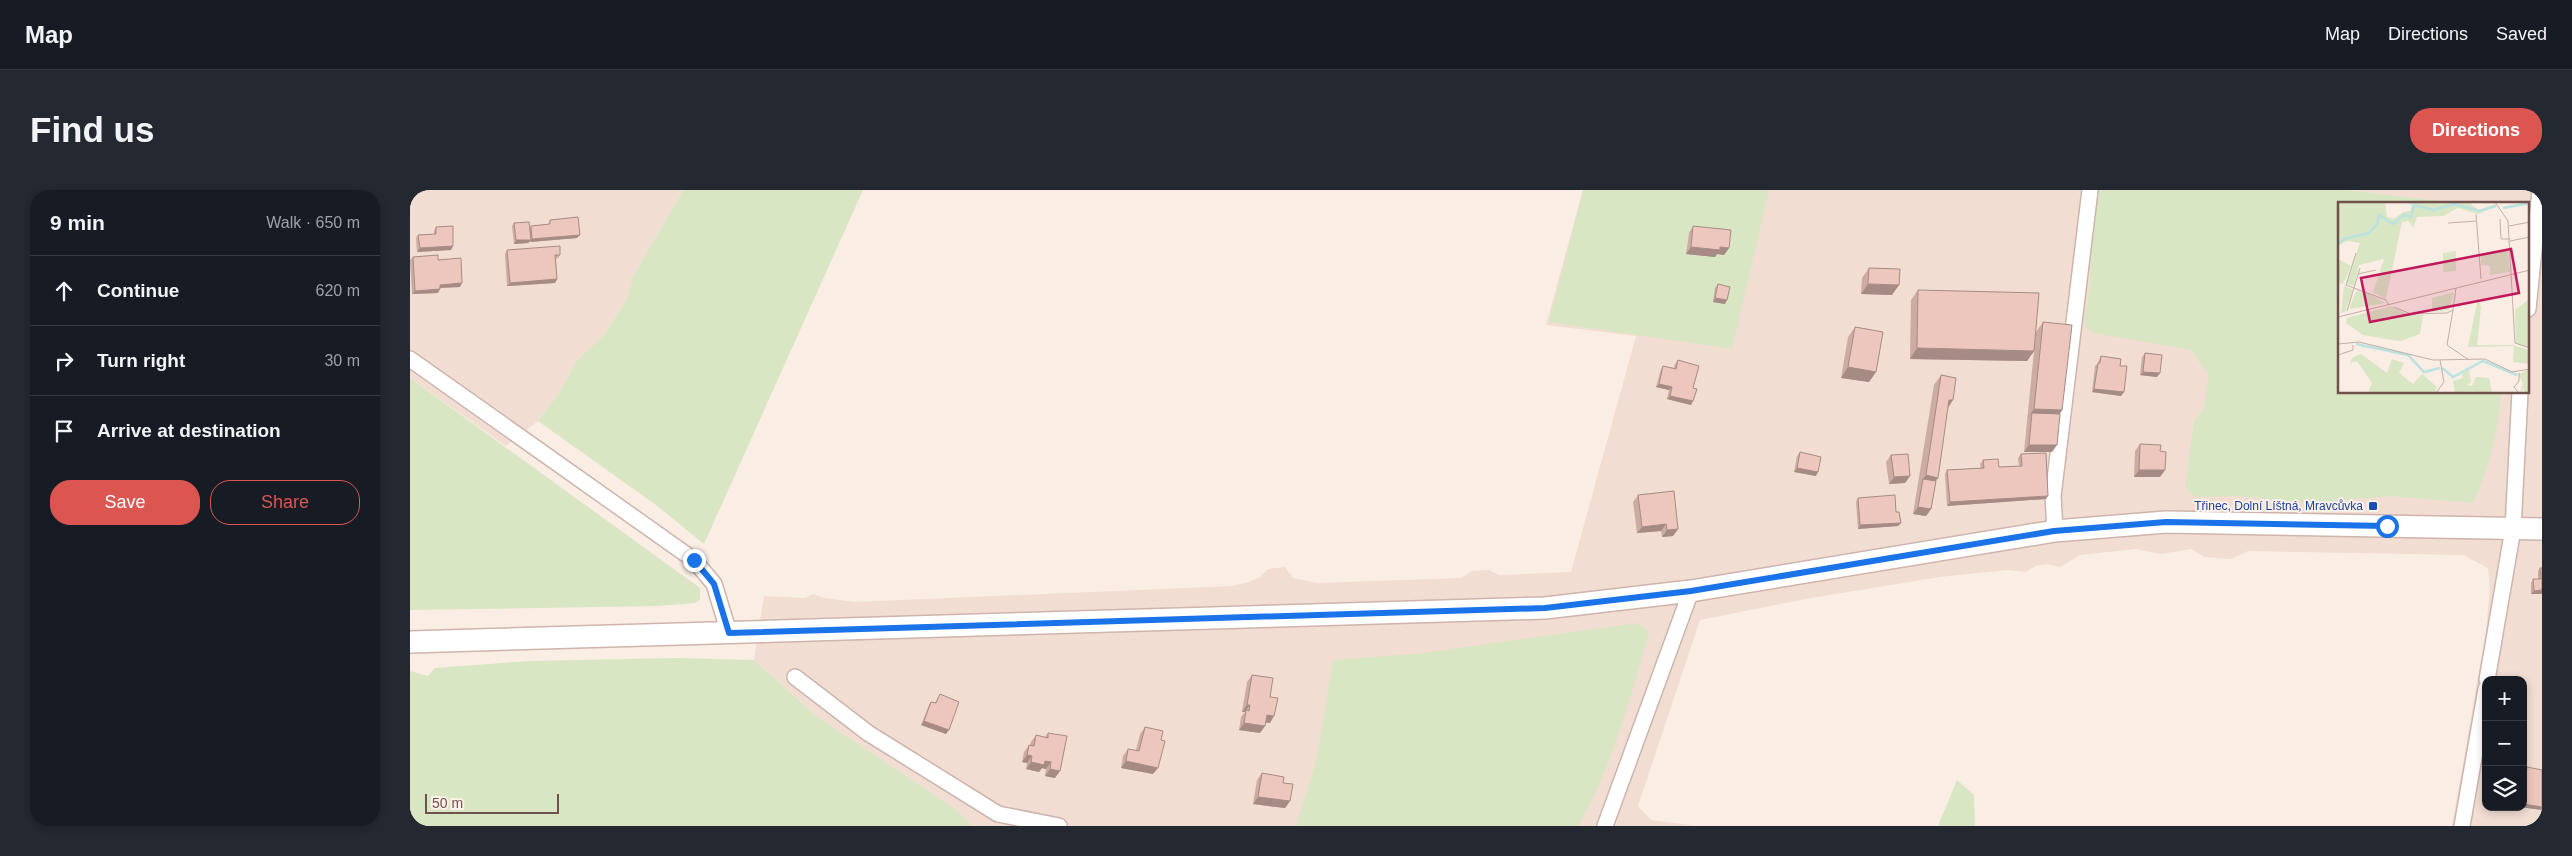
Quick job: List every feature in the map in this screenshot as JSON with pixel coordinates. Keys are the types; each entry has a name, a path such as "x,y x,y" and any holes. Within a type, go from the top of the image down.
{"street":[{"path":"2054,531 2053,496 2090,190"},
{"path":"2530,289 2540,190"},
{"path":"410,359 694,560 714,584 729,633"},
{"path":"2488,676 2513,529 2520,394"},
{"path":"410,642 1545,608 1691,591 2054,531 2166,522 2542,529"},
{"path":"1605,826 1691,591"},
{"path":"795,677 868,733 998,814 1059,826"},
{"path":"2462,826 2482,712"}],"shaded area":[{"path":"410,190 683,190 632,278 628,297 603,336 577,360 559,393 538,421 506,446 410,378"},
{"path":"1583,190 2542,190 2542,826 2452,826 2486,631 2490,587 2488,568 2463,555 2248,551 2231,559 2205,557 2191,549 2161,554 2136,549 2080,555 2060,567 2047,564 2035,566 2026,572 2007,570 1940,577 1805,599 1700,620 1638,806 1651,820 1698,826 973,826 954,808 819,718 754,660 764,596 805,598 813,594 824,598 855,602 1232,586 1260,577 1268,569 1285,567 1293,578 1317,583 1461,578 1472,571 1489,570 1499,575 1571,572 1636,336 1546,325"}],"green space":[{"path":"683,190 863,190 704,544 656,505 538,421 559,393 577,360 603,336 628,297 632,278"},
{"path":"1583,190 1769,190 1732,349 1549,322"},
{"path":"2099,190 2346,190 2448,202 2338,202 2338,394 2501,394 2498,422 2492,450 2484,477 2473,503 2392,496 2310,503 2235,496 2197,497 2190,493 2185,487 2194,421 2204,408 2209,375 2191,350 2094,333 2087,329 2084,320 2090,288 2090,255"},
{"path":"410,378 700,588 700,599 695,603 657,606 410,610"},
{"path":"1637,623 1649,633 1635,682 1610,757 1590,804 1578,826 1296,826 1316,762 1333,660 1415,654"},
{"path":"675,658 754,660 819,718 954,808 973,826 410,826 410,671 428,676 435,668 529,661"},
{"path":"1957,780 1974,795 1975,826 1938,826"}],"building":[{"path":"578,217 580,235 532,239 531,226 550,224 550,220"},
{"path":"529,222 531,240 516,240 514,223"},
{"path":"453,226 453,246 420,248 418,235 436,234 436,227"},
{"path":"1693,226 1731,230 1729,248 1720,247 1720,250 1691,247"},
{"path":"560,246 560,255 555,255 557,279 510,283 507,250"},
{"path":"438,255 438,260 461,258 462,283 440,285 440,289 415,291 413,257"},
{"path":"1869,268 1900,269 1899,285 1868,284"},
{"path":"1718,284 1730,287 1727,300 1715,298"},
{"path":"1918,290 2039,293 2034,351 1917,348"},
{"path":"2043,322 2072,325 2062,410 2034,409"},
{"path":"1855,327 1883,332 1876,372 1848,367"},
{"path":"2145,353 2162,355 2160,373 2143,372"},
{"path":"2101,356 2121,359 2120,366 2127,366 2124,392 2094,389"},
{"path":"1678,360 1699,366 1693,388 1697,389 1693,401 1670,396 1672,387 1659,384 1663,366 1676,369"},
{"path":"1941,375 1956,378 1953,400 1949,400 1938,478 1926,475"},
{"path":"2032,413 2060,414 2057,445 2029,445"},
{"path":"2140,444 2161,445 2160,451 2166,452 2165,470 2139,470"},
{"path":"1800,452 1821,457 1818,472 1797,468"},
{"path":"2046,453 2048,496 1950,502 1947,470 1984,468 1983,460 1998,459 1999,467 2022,466 2021,454"},
{"path":"1908,454 1910,476 1894,477 1891,455"},
{"path":"1923,479 1936,481 1931,509 1918,507"},
{"path":"1674,491 1678,529 1667,530 1666,524 1642,527 1638,495"},
{"path":"1895,495 1896,512 1899,512 1901,523 1860,525 1858,498"},
{"path":"2540,568 2542,568 2542,590 2534,591 2533,579 2541,579"},
{"path":"1252,675 1273,678 1270,697 1278,698 1274,716 1267,715 1265,726 1244,723 1246,710 1249,711 1250,705 1247,705"},
{"path":"940,694 959,702 949,730 924,721 931,702 936,703"},
{"path":"1145,727 1163,731 1161,740 1165,741 1158,768 1126,761 1128,749 1139,751"},
{"path":"1048,733 1067,736 1060,771 1050,769 1051,762 1045,761 1044,765 1031,762 1032,756 1027,755 1029,745 1034,746 1036,735 1048,738"},
{"path":"2527,767 2542,770 2542,807 2527,805"},
{"path":"1262,773 1284,777 1283,783 1293,784 1290,801 1258,797"}],"place":[{"name":"Třinec, Dolní Líštná, Mravcůvka","path":"2373,506"}],"route":[{"path":"694,560 714,584 729,633 1545,608 1691,591 2054,531 2166,522 2387,526"}]}
